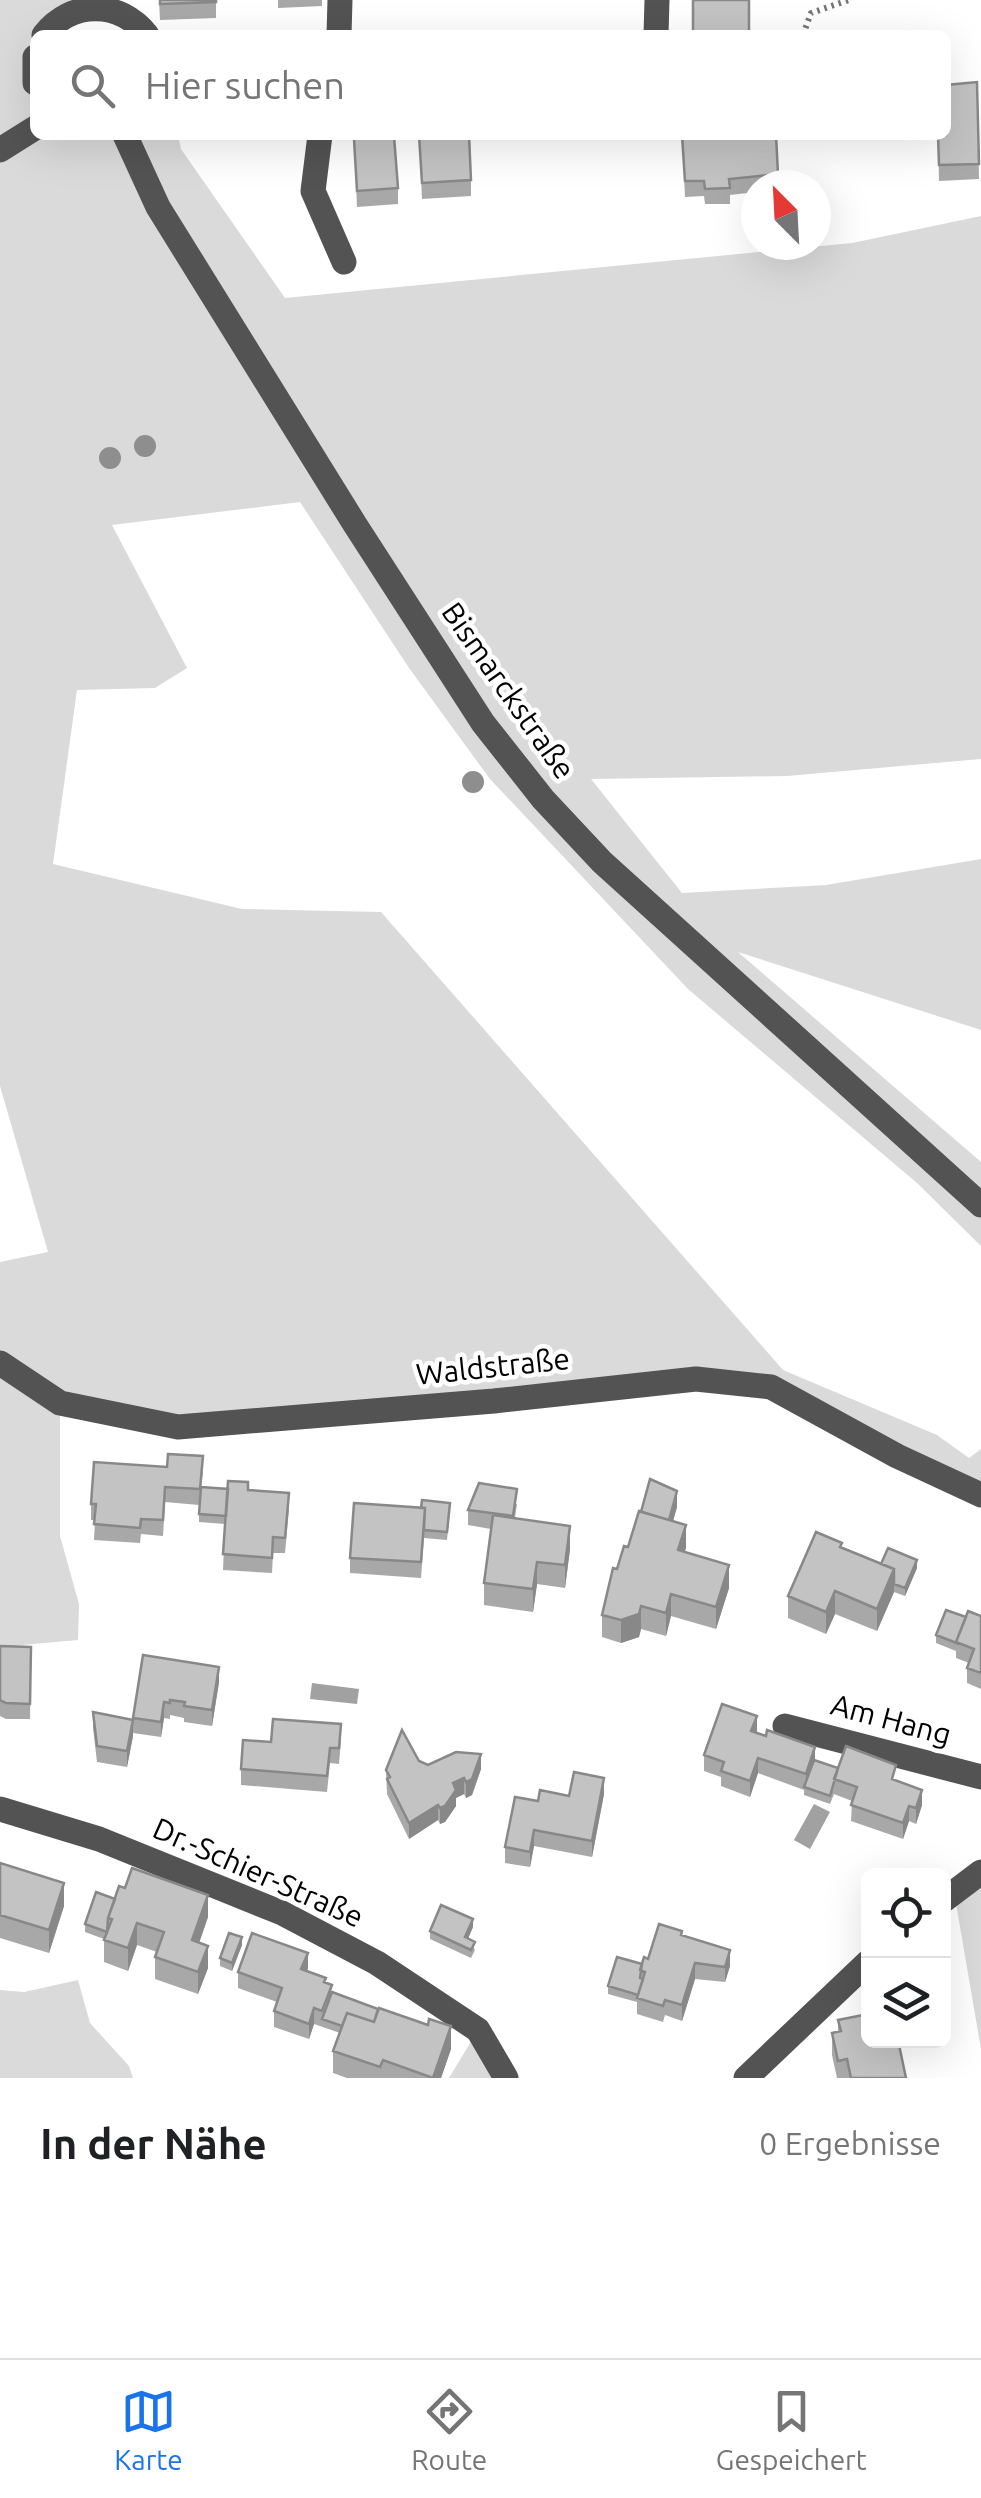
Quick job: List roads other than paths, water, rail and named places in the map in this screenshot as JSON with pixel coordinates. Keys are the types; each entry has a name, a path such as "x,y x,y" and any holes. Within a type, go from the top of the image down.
{"street":[{"path":"339,30 340,0"},
{"path":"656,30 657,0"},
{"path":"50,30 68,14 101,4 128,17 142,30"},
{"path":"0,150 30,131"},
{"name":"Bismarckstraße","path":"127,140 158,207 344,506 483,722 543,799 602,862 981,1206"},
{"path":"319,140 313,192 344,262"},
{"name":"Waldstraße","path":"0,1363 60,1403 178,1426 494,1401 696,1379 771,1387 897,1456 981,1494"},
{"name":"Am Hang","path":"786,1726 981,1777"},
{"name":"Dr.-Schier-Straße","path":"0,1808 99,1839 282,1914 377,1963 478,2030 506,2078"},
{"path":"951,1895 981,1872"},
{"path":"746,2078 861,1969"}]}
